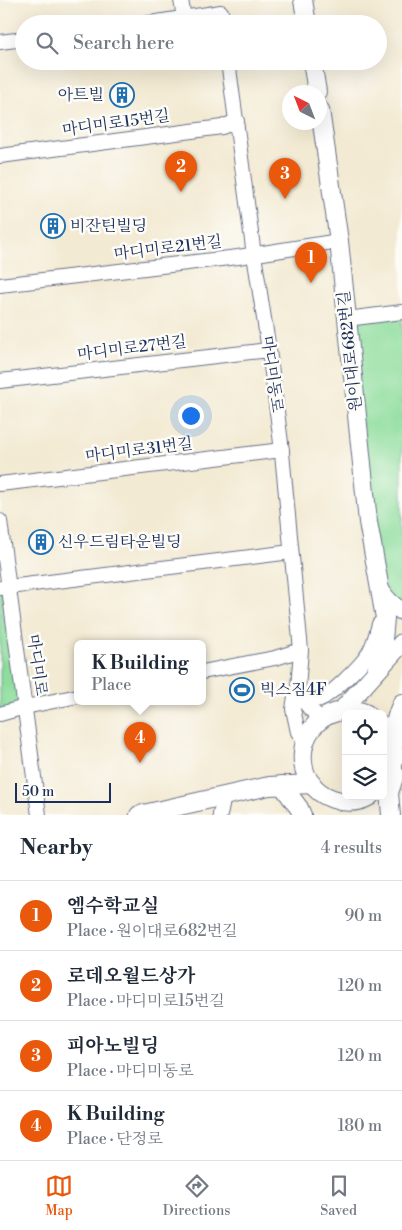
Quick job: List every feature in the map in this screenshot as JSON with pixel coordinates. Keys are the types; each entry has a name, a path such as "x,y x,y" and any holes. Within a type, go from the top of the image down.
{"street":[{"path":"181,0 184,15"},
{"path":"304,0 306,15"},
{"path":"203,15 222,12 222,15"},
{"path":"0,42 15,40"},
{"name":"마디미동로","path":"229,70 282,450 301,650 300,692 294,697 294,709 298,732 305,741"},
{"path":"313,70 316,85"},
{"name":"마디미로15번길","path":"0,156 222,127 236,121"},
{"name":"원이대로682번길","path":"323,130 339,241 368,522 385,618 383,640 376,672"},
{"name":"마디미로21번길","path":"0,286 254,255 339,241"},
{"path":"347,319 402,312"},
{"name":"마디미로27번길","path":"0,381 269,350"},
{"name":"마디미로31번길","path":"0,484 282,450"},
{"name":"마디미로","path":"0,520 4,588 25,706 39,815"},
{"path":"4,588 291,552"},
{"path":"300,692 315,700 328,695 367,656 377,634 382,597 402,611"},
{"path":"368,803 341,801 328,797 315,787 307,776 303,761 305,741 314,725 331,713 342,710 402,643"},
{"path":"206,671 275,658 301,650"},
{"path":"300,692 304,702 321,719"},
{"path":"387,711 402,692"},
{"path":"0,714 25,706 74,697"},
{"path":"391,815 389,793 397,768 395,737 397,729 395,722 402,703"},
{"path":"275,786 303,761"},
{"path":"387,780 397,768"},
{"path":"275,786 299,808 302,815"},
{"path":"139,815 275,786 315,787"},
{"path":"310,815 315,787"},
{"path":"220,815 224,796"}],"green space":[{"path":"402,312 402,606 383,591 347,319"},
{"path":"9,587 25,707 0,714 0,588"}],"place":[{"name":"아트빌","path":"122,95"},
{"name":"로데오월드상가","path":"181,192"},
{"name":"피아노빌딩","path":"285,199"},
{"name":"비잔틴빌딩","path":"53,226"},
{"name":"엠수학교실","path":"311,283"},
{"name":"신우드림타운빌딩","path":"41,542"},
{"name":"빅스짐4F","path":"242,690"},
{"name":"K Building","path":"140,763"}]}
